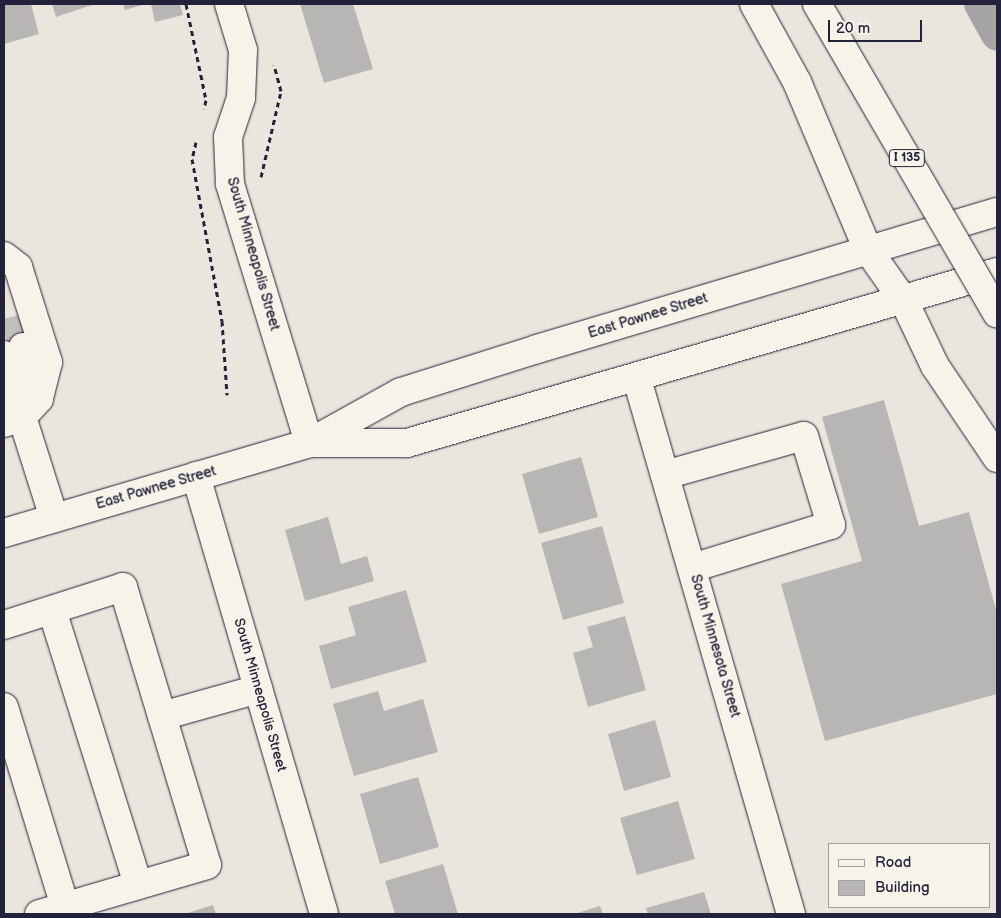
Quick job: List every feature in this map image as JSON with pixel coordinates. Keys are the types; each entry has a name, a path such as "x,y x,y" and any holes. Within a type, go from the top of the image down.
{"main road":[{"name":"South Minneapolis Street","path":"229,4 243,50 241,98 228,138 230,184 308,443"},
{"path":"754,4 797,82 868,250 904,301 935,366 997,458"},
{"name":"I 135","path":"817,4 997,313"},
{"name":"East Pawnee Street","path":"4,533 308,443 401,392 997,212"},
{"path":"4,256 18,267 48,362 22,413"},
{"name":"East Pawnee Street","path":"308,443 408,443 637,379 997,272"},
{"path":"4,282 14,316"},
{"path":"13,351 22,413 54,518"},
{"name":"South Minnesota Street","path":"637,379 792,914"},
{"path":"665,475 804,436 830,525 692,568"},
{"name":"South Minneapolis Street","path":"196,476 324,914"},
{"path":"4,625 123,588 206,865 39,914"},
{"path":"52,610 138,885"},
{"path":"162,716 258,690"},
{"path":"4,707 65,907"}],"path":[{"path":"260,180 281,91 272,56"}],"building":[{"path":"4,4 31,4 39,34 4,44"},
{"path":"52,4 95,4 56,17"},
{"path":"123,4 146,4 125,10"},
{"path":"151,4 180,4 183,15 155,22"},
{"path":"300,4 353,4 373,69 324,83"},
{"path":"884,400 919,526 969,512 997,613 997,694 825,741 781,584 862,561 822,417"},
{"path":"581,457 598,517 539,534 522,474"},
{"path":"328,517 341,564 367,556 374,581 305,601 285,530"},
{"path":"602,526 624,603 563,620 541,543"},
{"path":"406,590 427,662 331,689 319,646 356,635 348,607"},
{"path":"625,616 646,690 588,707 573,653 593,647 587,627"},
{"path":"378,691 384,711 423,699 438,752 354,776 333,704"},
{"path":"655,720 671,777 624,791 608,734"},
{"path":"418,777 439,847 380,864 360,794"},
{"path":"678,801 695,859 637,875 620,818"},
{"path":"443,864 458,914 395,914 385,881"},
{"path":"704,892 711,914 648,914 646,908"},
{"path":"213,905 216,914 184,914"},
{"path":"600,906 603,914 574,914"}],"waterway":[{"path":"980,4 997,35"}],"tunnel":[{"path":"14,316 23,347"}]}
